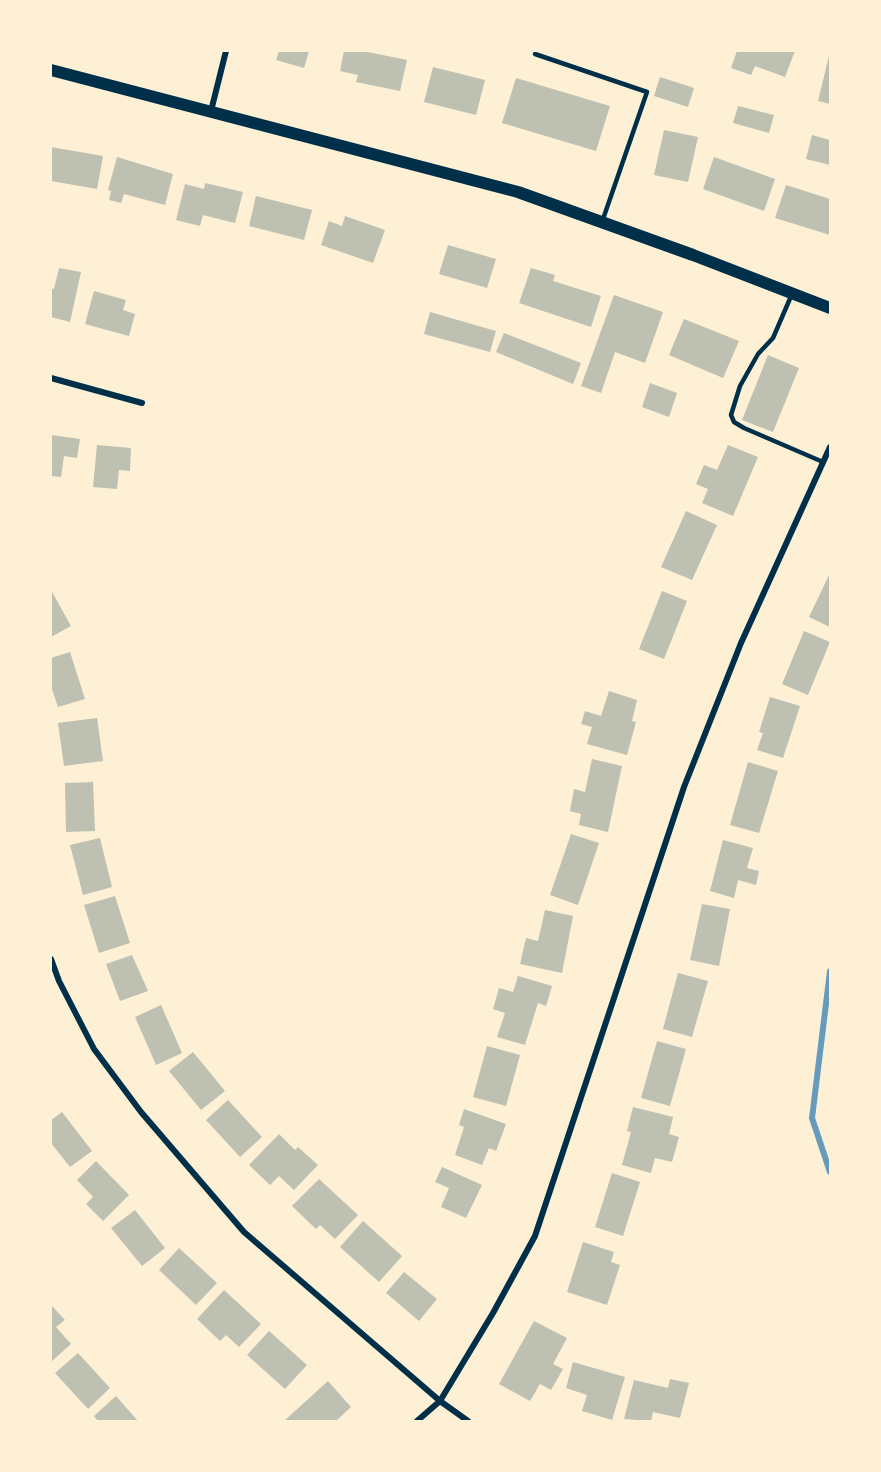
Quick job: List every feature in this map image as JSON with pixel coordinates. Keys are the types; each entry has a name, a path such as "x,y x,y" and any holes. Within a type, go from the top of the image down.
{"main road":[{"path":"51,70 518,192 830,308"}],"street":[{"path":"211,111 226,51"},
{"path":"51,378 142,403"},
{"path":"417,1421 440,1401 493,1313 535,1236 684,788 741,643 830,447"},
{"path":"51,959 59,981 94,1049 141,1112 244,1232 440,1401 468,1421"}],"lane":[{"path":"535,54 647,92 602,222"},
{"path":"792,294 773,338 758,354 740,386 731,415 734,422 744,428 823,462"}],"building":[{"path":"279,51 309,51 304,68 276,60"},
{"path":"344,51 363,51 407,60 400,91 356,82 358,75 340,71"},
{"path":"737,51 795,51 785,77 755,66 751,75 731,68"},
{"path":"830,56 830,104 818,101"},
{"path":"433,67 485,80 476,115 424,102"},
{"path":"660,77 694,88 688,107 654,96"},
{"path":"516,78 610,106 596,151 502,123"},
{"path":"738,106 774,115 769,133 733,123"},
{"path":"664,130 698,137 688,182 654,175"},
{"path":"812,135 830,140 830,165 806,159"},
{"path":"51,147 103,156 97,189 51,181"},
{"path":"117,157 173,174 165,205 124,194 121,203 109,200 111,191 108,190"},
{"path":"714,157 775,179 764,211 703,189"},
{"path":"205,183 243,192 235,223 203,215 200,226 176,220 185,184 204,189"},
{"path":"786,185 830,199 830,235 775,218"},
{"path":"256,196 312,210 304,240 249,226"},
{"path":"345,216 385,230 373,263 321,245 329,221 342,226"},
{"path":"448,245 496,259 487,288 439,274"},
{"path":"59,268 81,272 70,322 51,317 51,288 54,289"},
{"path":"531,268 555,275 553,281 601,296 591,327 519,303"},
{"path":"94,291 126,300 123,310 135,314 129,336 85,324"},
{"path":"614,295 663,312 645,363 615,352 601,393 581,386"},
{"path":"430,312 496,331 490,352 424,334"},
{"path":"684,319 739,341 723,378 669,355"},
{"path":"504,333 581,363 573,384 496,352"},
{"path":"768,355 799,368 773,432 742,420"},
{"path":"650,383 677,393 669,417 642,407"},
{"path":"51,435 80,439 77,458 64,456 61,477 51,476"},
{"path":"97,445 131,448 130,471 119,470 117,489 93,487"},
{"path":"728,445 758,457 733,516 702,503 708,489 696,484 704,465 717,470"},
{"path":"686,511 717,525 692,580 661,567"},
{"path":"830,573 830,627 809,617"},
{"path":"51,590 71,626 51,637"},
{"path":"662,591 687,601 664,659 639,649"},
{"path":"804,631 830,642 808,695 782,684"},
{"path":"70,652 85,699 58,707 51,686 51,658"},
{"path":"609,691 637,700 632,721 636,722 627,755 587,744 592,727 581,724 585,711 601,716"},
{"path":"770,697 800,706 783,758 757,750 763,733 759,732"},
{"path":"97,718 103,761 64,766 58,723"},
{"path":"592,759 622,766 608,832 579,825 581,814 570,811 574,789 585,792"},
{"path":"748,762 778,771 759,833 730,825"},
{"path":"93,782 95,831 66,832 65,783"},
{"path":"571,834 599,843 578,905 550,895"},
{"path":"100,838 112,887 83,895 70,845"},
{"path":"723,840 753,848 747,868 759,871 756,885 738,880 734,898 710,891"},
{"path":"115,896 130,943 99,953 84,905"},
{"path":"702,904 730,909 719,966 690,960"},
{"path":"545,910 573,916 562,973 520,964 526,938 538,941"},
{"path":"132,955 148,991 120,1001 106,964"},
{"path":"678,973 708,981 692,1037 663,1029"},
{"path":"518,976 552,986 546,1006 538,1003 525,1045 497,1037 505,1013 493,1009 499,988 513,992"},
{"path":"161,1005 182,1053 156,1065 135,1017"},
{"path":"657,1041 686,1049 670,1106 641,1098"},
{"path":"487,1046 520,1055 506,1106 473,1097"},
{"path":"193,1052 225,1091 201,1110 169,1071"},
{"path":"228,1100 262,1137 240,1157 206,1120"},
{"path":"633,1107 673,1117 669,1134 679,1137 672,1162 655,1158 651,1173 622,1165 631,1132 627,1131"},
{"path":"464,1109 506,1124 496,1151 489,1148 482,1165 455,1155 464,1127 459,1125"},
{"path":"62,1112 92,1151 70,1167 51,1143 51,1120"},
{"path":"279,1134 295,1150 298,1147 318,1165 294,1190 279,1176 270,1185 249,1165"},
{"path":"96,1161 129,1195 103,1221 86,1204 93,1197 77,1180"},
{"path":"442,1167 482,1185 466,1218 441,1207 449,1188 435,1182"},
{"path":"612,1173 640,1182 623,1236 595,1227"},
{"path":"319,1179 358,1215 335,1239 320,1225 316,1229 292,1206"},
{"path":"135,1210 165,1248 142,1266 111,1228"},
{"path":"363,1221 402,1256 379,1282 340,1247"},
{"path":"583,1242 614,1252 611,1262 620,1265 607,1305 567,1292"},
{"path":"179,1248 217,1283 196,1305 159,1270"},
{"path":"404,1272 437,1299 419,1321 386,1293"},
{"path":"224,1290 261,1324 239,1347 226,1335 220,1341 197,1319"},
{"path":"51,1305 65,1320 56,1327 71,1344 51,1362"},
{"path":"534,1321 567,1338 553,1364 563,1369 551,1390 540,1384 530,1401 499,1384"},
{"path":"269,1331 307,1365 285,1389 247,1355"},
{"path":"78,1353 110,1388 88,1409 55,1373"},
{"path":"573,1362 625,1377 612,1420 582,1411 587,1395 566,1388"},
{"path":"670,1379 689,1383 680,1418 653,1412 651,1421 624,1419 634,1380 668,1388"},
{"path":"328,1381 351,1407 336,1421 284,1421"},
{"path":"116,1396 138,1421 98,1421 94,1416"}],"waterway":[{"path":"830,971 812,1118 830,1172"}]}
